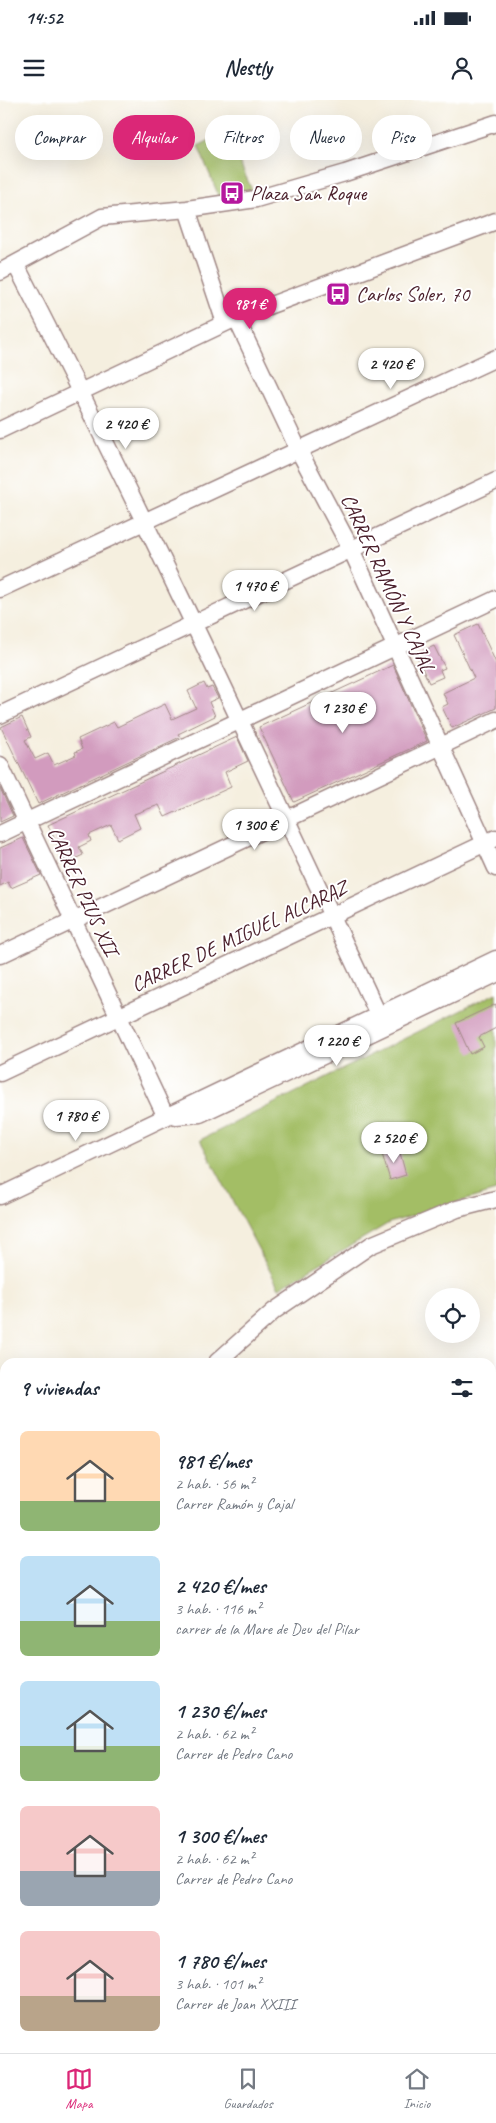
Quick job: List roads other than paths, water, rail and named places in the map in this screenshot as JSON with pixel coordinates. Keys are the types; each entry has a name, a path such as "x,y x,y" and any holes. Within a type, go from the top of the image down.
{"street":[{"path":"0,272 102,217 187,209 256,199 496,123"},
{"name":"CARRER RAMÓN Y CAJAL","path":"187,209 230,320 351,549 441,746 490,841 496,868"},
{"path":"0,430 230,320 496,221"},
{"path":"16,265 81,391 194,623 378,1014"},
{"path":"0,589 496,358"},
{"path":"0,715 496,481"},
{"path":"0,834 496,599"},
{"path":"0,955 496,720"},
{"name":"CARRER PIUS XII","path":"0,765 166,1117"},
{"name":"CARRER DE MIGUEL ALCARAZ","path":"0,1073 490,841"},
{"path":"0,1196 496,959"},
{"path":"166,1117 200,1114 496,974"},
{"path":"221,1358 274,1311 371,1245 457,1209 496,1199"}],"place":[{"name":"Plaza San Roque","path":"232,193"},
{"name":"Carlos Soler, 70","path":"338,294"}]}
